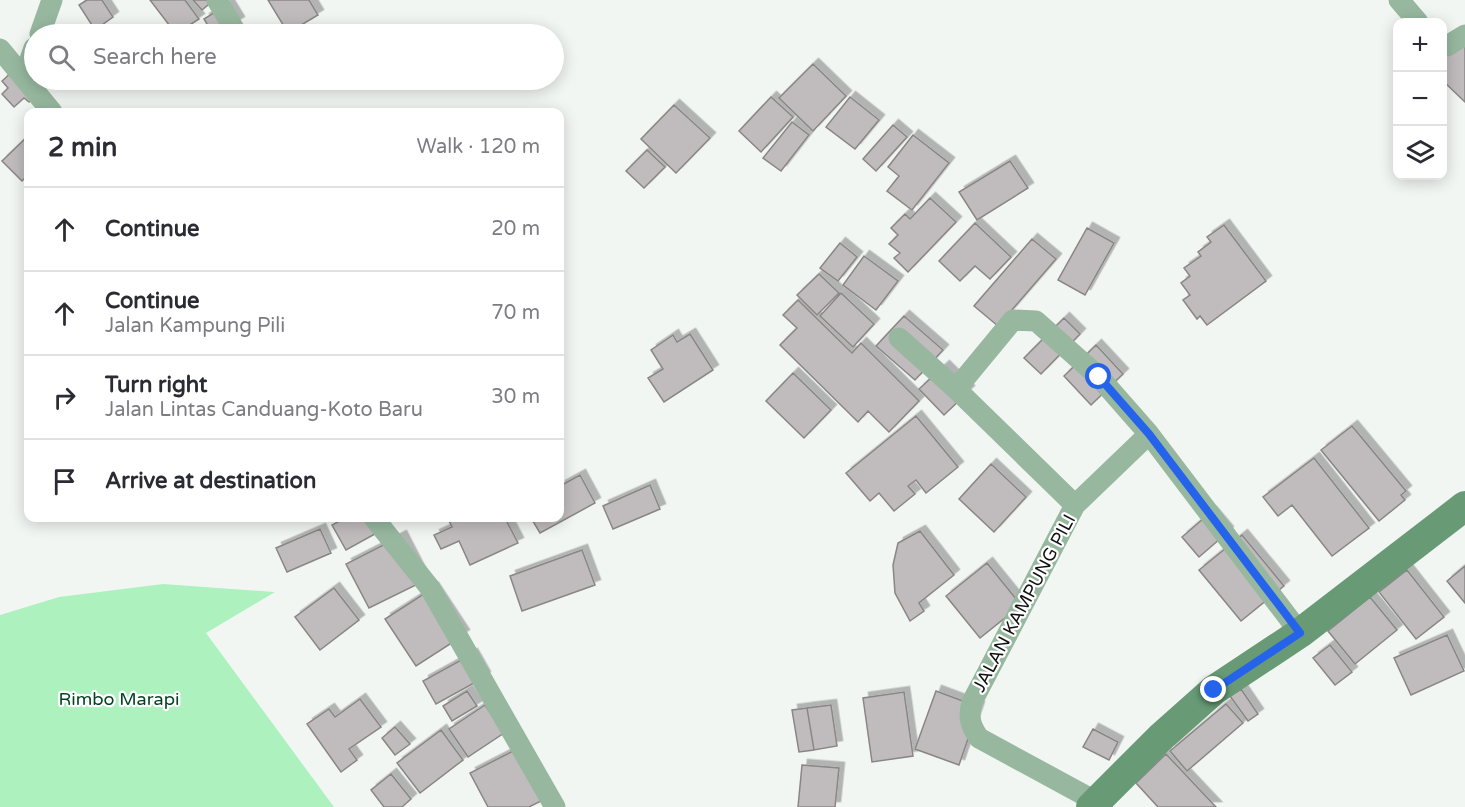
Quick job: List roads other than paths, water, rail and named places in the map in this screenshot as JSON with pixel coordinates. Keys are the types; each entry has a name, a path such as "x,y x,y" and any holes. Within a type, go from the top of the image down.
{"main road":[{"path":"1093,804 1160,738 1214,690 1300,633 1465,506"}],"street":[{"path":"44,24 52,0"},
{"path":"217,0 231,24"},
{"path":"1399,0 1415,18"},
{"path":"1447,46 1465,35"},
{"path":"0,49 24,77"},
{"path":"34,90 49,108"},
{"path":"956,388 1013,320 1036,321 1099,377 1149,434 1300,633"},
{"path":"899,338 956,388 1075,505"},
{"name":"JALAN KAMPUNG PILI","path":"1093,804 979,738 971,727 969,714 972,702 1075,505 1149,434"},
{"path":"377,522 430,588 555,807"}],"park label":[{"name":"Rimbo Marapi","path":"119,699"}]}
